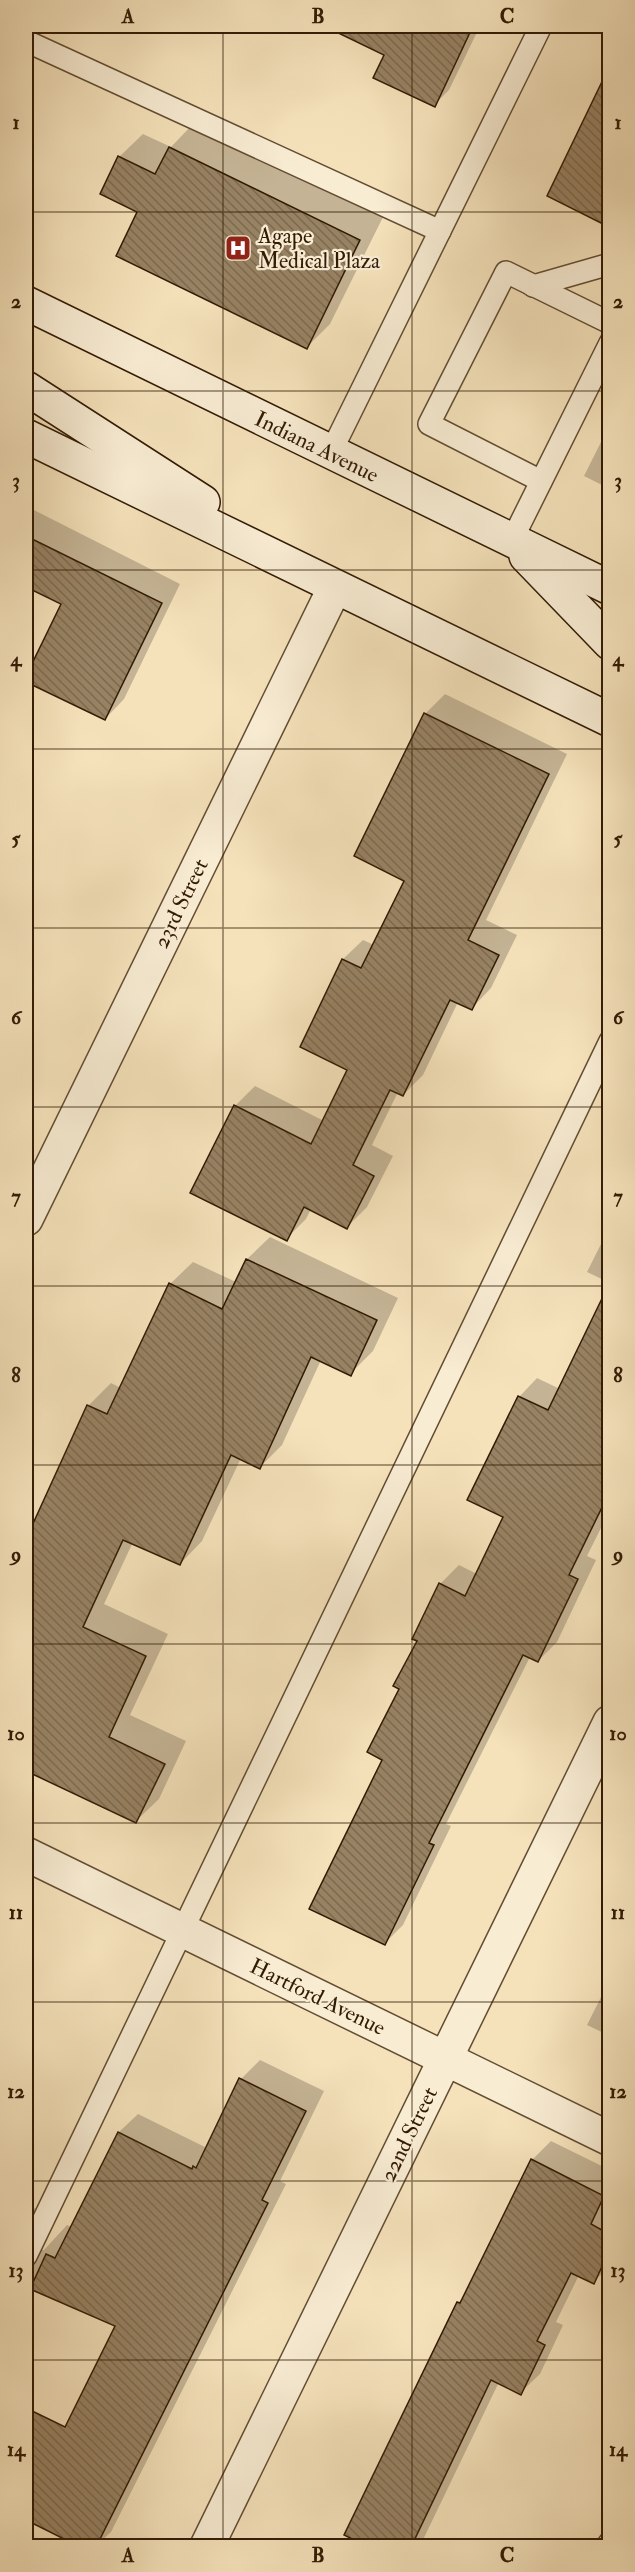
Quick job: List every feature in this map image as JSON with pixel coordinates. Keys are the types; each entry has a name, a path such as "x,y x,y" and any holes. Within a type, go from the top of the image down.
{"street":[{"name":"Indiana Avenue","path":"26,303 609,588"},
{"path":"26,388 335,587"},
{"path":"26,436 609,720"},
{"path":"512,540 609,644"},
{"name":"23rd Street","path":"26,1219 335,587"},
{"name":"22nd Street","path":"207,2547 609,1722"},
{"name":"Hartford Avenue","path":"26,1854 609,2139"}],"lane":[{"path":"331,452 541,26"},
{"path":"26,41 440,231"},
{"path":"533,286 609,264"},
{"path":"541,481 429,424 506,272 609,322"},
{"path":"512,540 609,343"},
{"path":"26,2256 609,1041"},
{"path":"607,2547 609,2542"}],"building":[{"path":"324,26 473,26 435,107 373,78 384,55"},
{"path":"609,67 609,227 547,196"},
{"name":"Agape Medical Plaza","path":"169,147 360,240 307,349 116,256 137,212 100,194 118,156 155,174"},
{"path":"26,536 162,603 105,720 26,682 26,676 61,604 26,587"},
{"path":"424,713 549,774 468,940 499,955 472,1010 450,1000 403,1096 390,1090 353,1165 374,1176 347,1229 304,1207 287,1241 190,1193 234,1105 311,1144 347,1070 300,1047 342,959 361,968 404,881 354,856"},
{"path":"246,1259 377,1320 351,1376 311,1357 260,1469 231,1455 180,1565 123,1540 83,1627 146,1656 109,1737 165,1764 136,1823 26,1771 26,1539 87,1405 107,1414 169,1283 222,1309"},
{"path":"609,1284 609,1493 569,1575 578,1579 538,1662 523,1655 429,1843 434,1845 385,1945 309,1909 382,1760 367,1752 399,1689 393,1686 417,1641 412,1639 439,1583 465,1596 503,1517 467,1500 518,1396 548,1410"},
{"path":"239,2078 306,2111 262,2200 268,2203 96,2547 80,2547 26,2520 26,2408 65,2427 115,2326 30,2289 46,2254 55,2258 118,2132 192,2169 193,2166 196,2168"},
{"path":"531,2159 604,2196 591,2224 609,2234 609,2251 594,2284 571,2273 537,2341 545,2345 521,2395 491,2380 411,2547 368,2547 344,2535 457,2302 460,2303"}],"place":[{"name":"Agape Medical Plaza","path":"238,248"}]}
